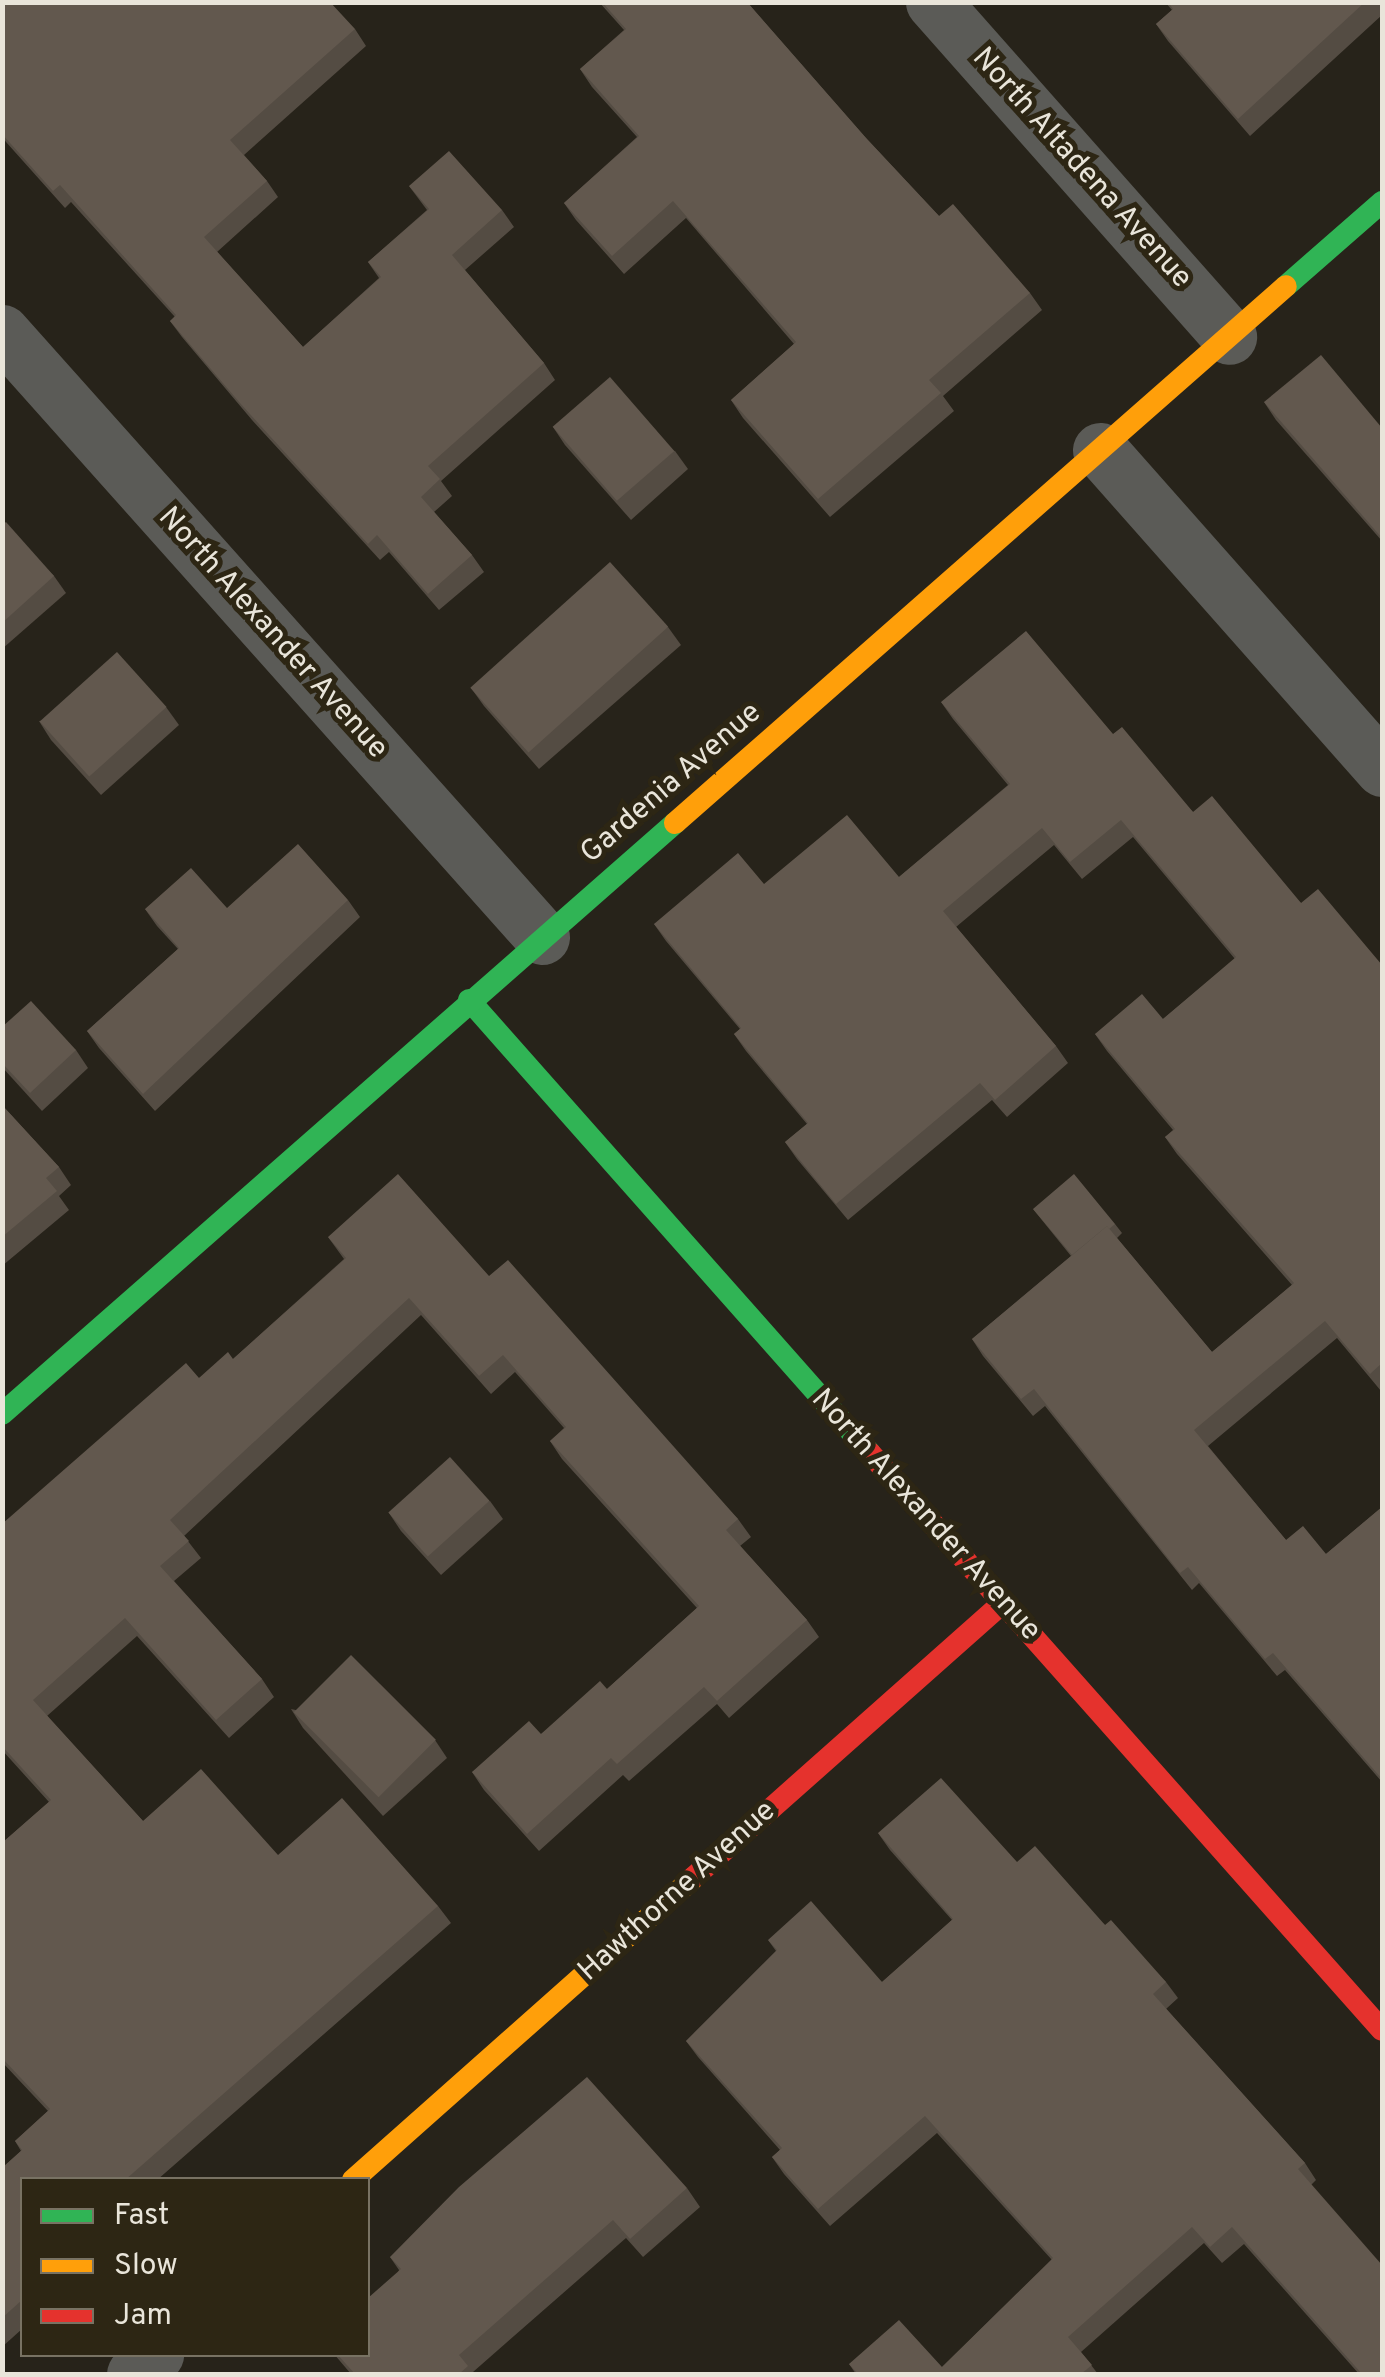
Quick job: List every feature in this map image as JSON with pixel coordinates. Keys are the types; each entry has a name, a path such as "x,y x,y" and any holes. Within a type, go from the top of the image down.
{"street":[{"name":"North Altadena Avenue","path":"933,2 1229,336"},
{"name":"Gardenia Avenue","path":"2,1414 1382,202"},
{"name":"North Alexander Avenue","path":"2,332 542,937"},
{"path":"1100,450 1382,769"},
{"name":"North Alexander Avenue","path":"469,1000 1382,2030"},
{"name":"Hawthorne Avenue","path":"356,2177 1002,1604"},
{"path":"134,2374 153,2357"}],"building":[{"path":"2,2 330,2 355,29 230,140 267,181 204,237 303,347 381,277 368,262 429,209 409,186 449,151 502,210 452,255 544,363 428,466 440,479 421,497 472,555 428,594 377,535 368,544 240,403 170,321 176,315 60,185 53,191 2,134"},
{"path":"602,2 747,2 939,216 953,204 1030,293 929,380 941,393 818,499 731,400 796,342 673,201 612,256 564,203 639,136 580,69 626,29"},
{"path":"1168,2 1365,2 1238,119 1156,24 1173,9"},
{"path":"1321,355 1382,428 1382,538 1264,402"},
{"path":"610,377 674,451 617,501 553,427"},
{"path":"6,522 54,576 2,623 2,525"},
{"path":"610,562 668,627 529,752 470,688"},
{"path":"1026,631 1113,734 1122,727 1193,812 1212,796 1301,903 1318,889 1382,965 1382,1363 1370,1374 1325,1321 1194,1430 1286,1540 1303,1526 1326,1554 1382,1507 1382,1779 1273,1653 1265,1659 1188,1567 1180,1573 1034,1389 1021,1399 972,1339 1107,1226 1212,1352 1294,1283 1165,1137 1175,1129 1095,1034 1142,994 1163,1019 1236,957 1121,820 1070,862 1042,828 943,911 1056,1046 995,1100 980,1083 836,1204 785,1142 808,1123 734,1034 741,1028 654,924 738,853 764,884 847,815 899,877 1010,784 941,702"},
{"path":"117,652 167,707 89,777 40,722"},
{"path":"298,844 348,900 143,1094 87,1031 179,948 145,909 191,868 227,908"},
{"path":"31,1001 76,1050 30,1093 2,1063 2,1027"},
{"path":"2,1105 59,1167 46,1178 57,1191 2,1237"},
{"path":"398,1174 489,1276 508,1260 738,1519 726,1530 807,1620 717,1701 704,1687 617,1764 611,1758 527,1834 472,1772 529,1721 541,1734 600,1681 607,1689 699,1606 550,1441 566,1427 503,1355 479,1376 409,1298 170,1520 189,1541 160,1566 262,1679 216,1720 125,1618 33,1700 143,1821 201,1769 278,1855 342,1798 438,1906 128,2177 20,2177 20,2302 2,2318 2,2168 22,2150 15,2141 50,2109 2,2058 2,1843 51,1800 2,1746 2,1524 186,1363 199,1378 228,1352 233,1359 346,1258 328,1237"},
{"path":"1074,1174 1115,1224 1109,1229 1107,1226 1072,1255 1033,1209"},
{"path":"450,1457 489,1501 428,1556 388,1513"},
{"path":"351,1655 436,1740 379,1797 294,1712"},
{"path":"941,1778 1017,1862 1035,1846 1105,1925 1111,1920 1166,1982 1153,1994 1305,2163 1298,2169 1382,2265 1382,2374 1362,2374 1232,2227 1210,2247 1192,2227 1068,2337 1092,2365 1081,2374 858,2374 849,2364 899,2320 942,2367 1053,2258 925,2116 818,2209 772,2157 782,2148 686,2041 777,1950 768,1940 811,1901 882,1982 953,1919 878,1833"},
{"path":"587,2077 687,2188 630,2239 613,2220 459,2355 468,2366 459,2374 355,2374 340,2357 370,2357 370,2296 401,2269 390,2257 459,2187"}],"traffic: fast":[{"path":"1286,286 1382,202"},
{"path":"2,1414 675,823"},
{"path":"469,1000 870,1453"}],"traffic: slow":[{"path":"675,823 1286,286"},
{"path":"356,2177 694,1877"}],"traffic: jam":[{"path":"870,1453 1382,2030"},
{"path":"694,1877 1002,1604"}]}
